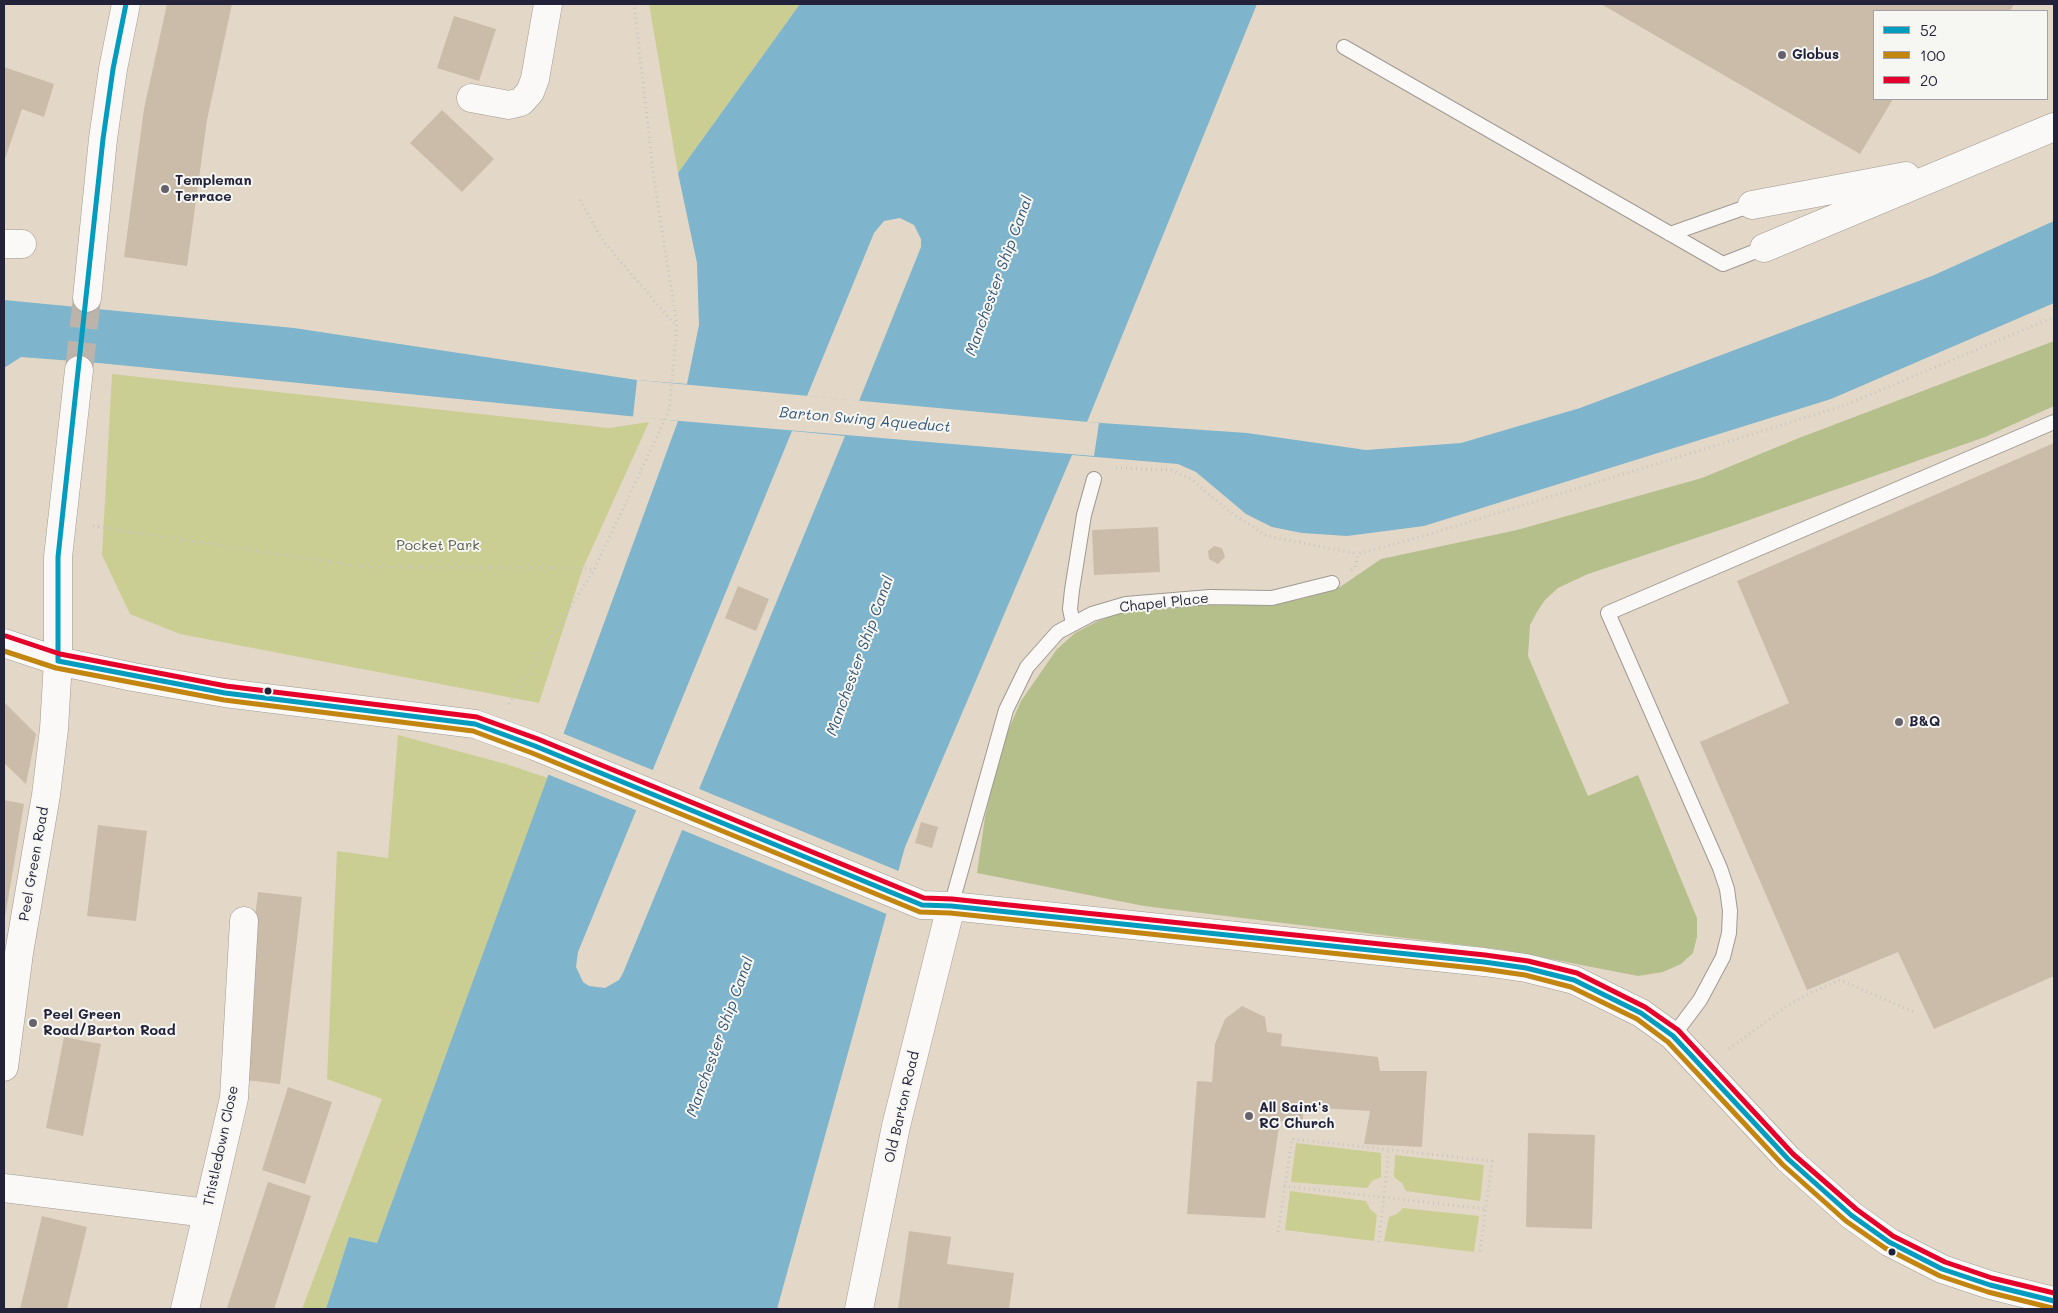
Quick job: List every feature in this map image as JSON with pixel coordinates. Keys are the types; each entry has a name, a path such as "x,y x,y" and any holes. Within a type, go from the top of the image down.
{"main road":[{"path":"86,298 103,139 126,4"},
{"path":"471,98 509,105 520,102 530,92 535,79 548,4"},
{"path":"1764,248 2054,127"},
{"path":"1752,205 1960,166"},
{"name":"Peel Green Road","path":"4,1067 19,953 46,795 54,729 58,661 58,556 79,370"},
{"path":"4,643 58,661 133,677 225,693 475,724 536,746 922,905 951,906 1526,968 1574,980 1611,996 1642,1013 1672,1036 1704,1067 1788,1159 1851,1215 1889,1242 1942,1269 2051,1304"},
{"name":"Old Barton Road","path":"859,1309 896,1126 951,906"},
{"name":"Thistledown Close","path":"185,1309 234,1098 244,921"},
{"path":"4,1188 207,1213"}],"lane":[{"path":"1344,47 1723,264 1764,248"},
{"path":"1670,234 1752,205"},
{"path":"1672,1036 1700,1000 1723,957 1729,933 1730,911 1720,868 1608,614 2054,422"},
{"path":"1074,624 1070,609 1072,590 1084,515 1094,479"},
{"name":"Chapel Place","path":"951,906 1006,710 1027,667 1058,632 1092,614 1126,604 1210,597 1272,598 1332,583"}],"path":[{"path":"518,688 594,570 668,411 677,326 654,179 634,4"},
{"path":"580,200 603,241 677,326"},
{"path":"1107,467 1171,470 1191,479 1230,512 1267,536 1358,554 1430,534 1842,406 2054,317"},
{"path":"62,523 103,526 363,567 583,568 594,570"},
{"path":"1332,583 1355,567 1358,554"},
{"path":"1704,1067 1787,1006 1808,994 1840,980 1914,1012"},
{"path":"1278,1232 1292,1139 1492,1161 1480,1252"},
{"path":"1379,1242 1390,1150"},
{"path":"1284,1186 1486,1209"}],"green space":[{"path":"649,4 800,4 678,173"},
{"path":"2054,341 2054,406 1985,437 1732,526 1588,574 1558,588 1545,600 1537,612 1530,625 1528,656 1588,796 1638,775 1697,918 1697,937 1693,953 1681,964 1663,972 1638,976 1504,950 1144,906 977,873 985,817 1001,746 1021,701 1057,649 1075,633 1098,621 1121,613 1232,603 1273,605 1305,598 1340,587 1381,559 1517,530 1702,478 1799,438"},
{"name":"Pocket Park","path":"112,374 609,428 649,422 583,568 539,703 180,634 130,614 102,555"},
{"path":"398,735 506,764 548,778 377,1243 349,1237 326,1309 302,1309 382,1099 327,1079 337,851 388,858"},
{"path":"1296,1143 1381,1153 1381,1177 1372,1181 1367,1188 1291,1182"},
{"path":"1395,1155 1484,1165 1480,1201 1406,1191 1402,1183 1394,1177"},
{"path":"1290,1191 1366,1201 1370,1209 1377,1215 1374,1241 1285,1230"},
{"path":"1403,1208 1479,1216 1474,1252 1384,1241 1389,1217 1397,1214"}],"water":[{"name":"Manchester Ship Canal","path":"800,4 1257,4 1087,422 1247,433 1366,450 1461,443 1580,408 1932,276 2054,221 2054,303 1831,399 1424,526 1347,536 1302,533 1272,527 1246,514 1196,472 1178,464 1072,455 905,847 777,1309 326,1309 349,1237 377,1243 678,421 99,363 21,357 4,368 4,300 294,328 637,380 687,384 699,325 697,263 678,173","holes":["900,218 914,225 921,239 921,247 859,401 807,396 874,233 884,221","792,431 845,436 623,973 619,980 605,988 589,986 583,982 576,967 578,952"]}],"pier":[{"name":"Barton Swing Aqueduct","path":"637,380 1099,423 1094,456 633,417"},
{"path":"562,733 655,771 638,811 547,774"},
{"path":"697,788 901,872 889,915 680,829"}],"building":[{"name":"Templeman Terrace","path":"167,4 232,4 207,120 187,266 124,257 144,109"},
{"name":"Globus","path":"1601,4 2014,4 2011,10 1873,10 1873,100 1892,100 1860,154"},
{"path":"454,16 496,29 479,81 437,68"},
{"path":"4,67 54,84 44,117 22,109 4,162"},
{"path":"442,110 494,159 462,192 410,143"},
{"name":"B&Q","path":"2054,443 2054,976 1934,1029 1898,952 1807,990 1700,742 1789,703 1737,581"},
{"path":"1158,527 1160,572 1094,575 1092,530"},
{"path":"1214,546 1222,548 1225,557 1218,564 1209,559 1208,551"},
{"path":"738,586 769,599 756,631 725,618"},
{"path":"4,702 36,734 26,784 4,763"},
{"path":"4,800 24,804 5,917 4,917"},
{"path":"921,822 938,827 932,848 915,843"},
{"path":"98,825 147,831 136,921 87,916"},
{"path":"258,892 302,897 280,1084 236,1079"},
{"name":"All Saint's RC Church","path":"1242,1006 1265,1017 1267,1032 1282,1034 1281,1046 1378,1057 1380,1071 1427,1071 1422,1147 1364,1144 1370,1111 1303,1107 1303,1123 1280,1121 1265,1218 1187,1214 1197,1081 1212,1082 1215,1044 1225,1019"},
{"path":"64,1037 101,1044 83,1136 46,1128"},
{"path":"288,1087 332,1102 305,1184 262,1170"},
{"path":"1528,1133 1595,1135 1592,1229 1526,1227"},
{"path":"268,1182 311,1196 274,1309 230,1309 227,1308"},
{"path":"42,1216 87,1227 67,1309 20,1309"},
{"path":"909,1231 951,1237 947,1264 1014,1273 1009,1309 898,1309"}],"tunnel":[{"path":"79,370 87,298"}],"transit line":[{"name":"52","path":"58,661 58,557 103,139 113,69 126,4"},
{"name":"20","path":"6,636 60,654 226,686 477,717 538,739 924,898 952,899 1485,955 1528,961 1577,973 1645,1007 1678,1030 1793,1154 1856,1209 1893,1236 1945,1262 1992,1278 2054,1293"},
{"name":"100","path":"4,651 56,668 224,700 473,731 532,753 920,912 950,913 1483,969 1525,975 1571,987 1637,1019 1668,1042 1783,1165 1846,1221 1885,1248 1940,1276 1988,1292 2052,1308"},
{"name":"52","path":"58,661 225,693 475,724 535,746 922,905 951,906 1484,962 1526,968 1574,980 1641,1013 1673,1036 1788,1159 1851,1215 1889,1242 1942,1269 1990,1285 2054,1301"}],"place":[{"name":"Globus","path":"1782,55"},
{"name":"Templeman Terrace","path":"165,189"},
{"name":"B&Q","path":"1899,722"},
{"name":"Peel Green Road/Barton Road","path":"33,1023"},
{"name":"All Saint's RC Church","path":"1249,1116"}]}
